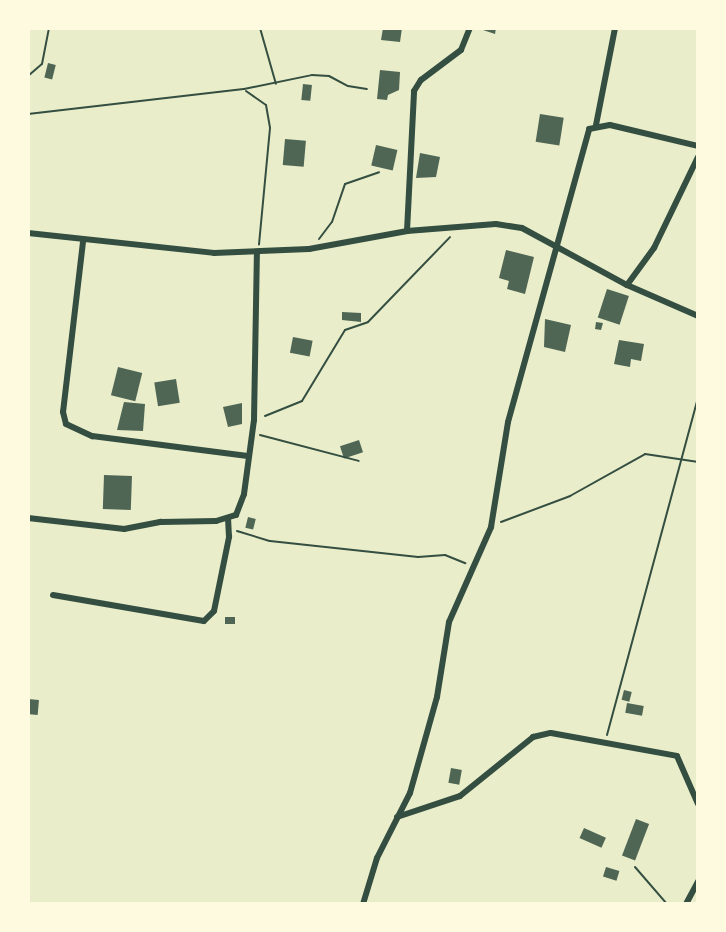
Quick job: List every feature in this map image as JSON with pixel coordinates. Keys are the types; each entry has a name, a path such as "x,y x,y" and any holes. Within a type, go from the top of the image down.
{"street":[{"path":"407,231 414,91 461,50 470,28"},
{"path":"363,904 377,858 410,793 430,728 449,622 491,527 508,422 543,288 559,247 584,139 596,125 615,28"},
{"path":"596,125 698,146"},
{"path":"626,285 654,248 698,157"},
{"path":"28,233 179,252 257,252 309,249 462,224 523,228 626,285 698,316"},
{"path":"83,242 63,412 66,424 92,436 248,456"},
{"path":"28,518 124,529 160,522 229,519 240,509 254,420 257,252"},
{"path":"53,595 204,621 214,611 230,528 229,519"},
{"path":"397,817 460,796 542,734 680,758 698,804"},
{"path":"687,904 698,881"}],"path":[{"path":"28,76 43,64 49,28"},
{"path":"260,28 276,85"},
{"path":"28,114 276,85 329,76 348,86 367,89"},
{"path":"244,89 266,105 271,139 257,252"},
{"path":"309,249 332,222 345,184 379,172"},
{"path":"254,420 302,401 345,330 368,322 462,224"},
{"path":"605,744 685,459 698,398"},
{"path":"252,432 359,461"},
{"path":"491,527 570,496 629,459 645,454 698,462"},
{"path":"230,528 256,538 324,548 418,557 445,555 473,567"},
{"path":"635,867 667,904"}],"building":[{"path":"383,28 402,28 400,42 381,40"},
{"path":"477,28 496,28 495,34"},
{"path":"48,63 56,65 52,79 44,78"},
{"path":"380,70 400,72 399,90 388,95 387,100 377,99"},
{"path":"303,84 312,85 310,101 301,100"},
{"path":"540,114 564,118 559,145 536,142"},
{"path":"285,139 306,141 304,167 283,165"},
{"path":"376,145 397,150 393,170 371,165"},
{"path":"420,153 440,157 436,177 416,178"},
{"path":"506,250 534,257 525,294 507,289 509,281 499,278"},
{"path":"607,289 629,296 620,325 598,318"},
{"path":"342,312 361,313 361,322 342,320"},
{"path":"545,319 571,325 565,352 544,347"},
{"path":"596,322 603,323 601,330 595,329"},
{"path":"293,337 313,341 310,357 290,353"},
{"path":"619,340 644,344 641,361 631,359 630,367 614,364"},
{"path":"118,367 142,373 135,401 111,395"},
{"path":"176,379 180,403 158,406 154,382"},
{"path":"124,402 145,404 143,431 117,430"},
{"path":"242,403 242,424 228,427 223,407"},
{"path":"359,440 363,452 344,459 340,446"},
{"path":"104,475 132,476 131,510 103,509"},
{"path":"248,517 256,519 253,530 245,528"},
{"path":"225,617 235,617 235,624 225,624"},
{"path":"624,690 632,692 629,702 622,700"},
{"path":"28,699 39,700 38,715 28,714"},
{"path":"627,703 644,706 642,716 625,713"},
{"path":"451,768 462,770 459,785 448,783"},
{"path":"636,819 649,824 635,860 622,855"},
{"path":"584,828 606,838 601,848 580,838"},
{"path":"606,867 619,871 616,881 603,877"}]}
